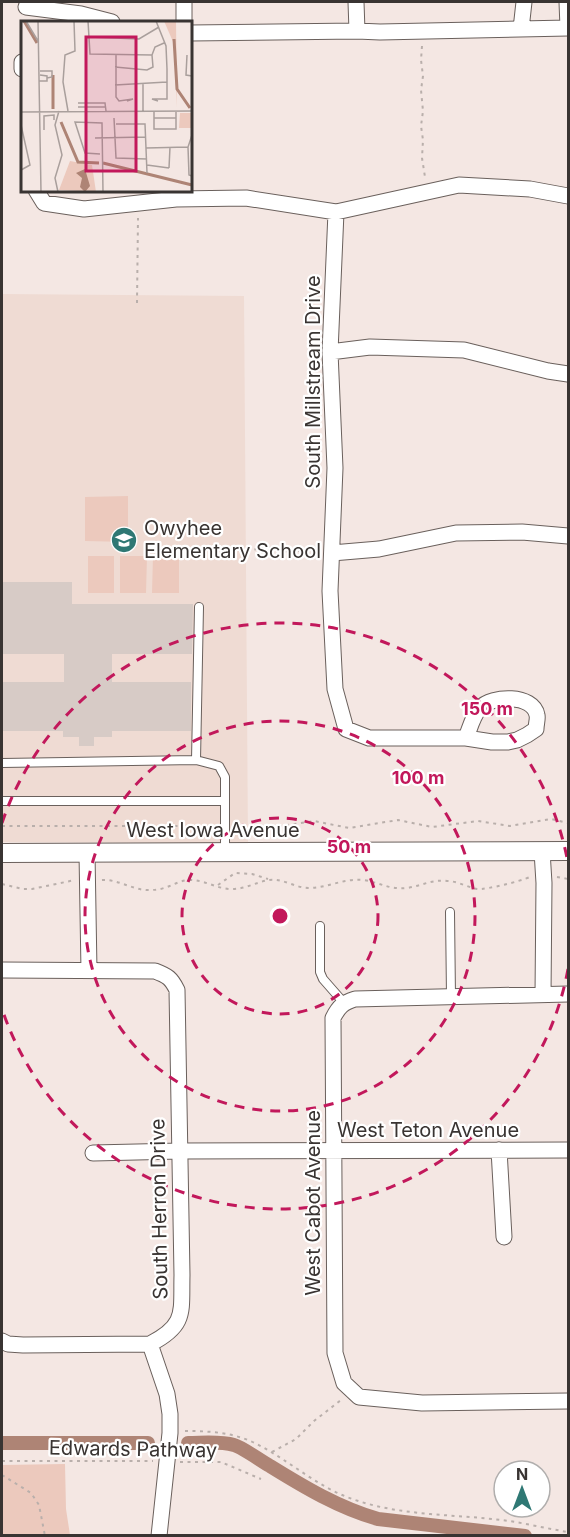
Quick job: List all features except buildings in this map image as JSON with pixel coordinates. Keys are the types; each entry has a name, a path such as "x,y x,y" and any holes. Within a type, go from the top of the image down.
{"street":[{"path":"184,2 184,21"},
{"path":"356,2 357,31"},
{"path":"521,29 524,2"},
{"path":"192,33 568,28 567,2"},
{"path":"26,10 81,14 108,21"},
{"path":"40,197 84,209 176,199 246,198 336,212 459,185 530,189 568,196"},
{"name":"South Millstream Drive","path":"336,212 330,352 335,468 330,591 335,689 346,729 369,738 466,738"},
{"path":"330,352 370,347 464,350 568,374"},
{"path":"332,553 379,549 456,533 522,532 568,536"},
{"path":"542,851 543,995"},
{"name":"West Iowa Avenue","path":"2,853 568,851"},
{"path":"2,970 89,971 87,853"},
{"name":"South Herron Drive","path":"89,971 155,971 168,976 177,990 181,1309 177,1326 166,1336 150,1344"},
{"path":"344,1003 355,999 568,994"},
{"name":"West Cabot Avenue","path":"344,1003 333,1018 335,1353 344,1383 356,1394"},
{"name":"West Teton Avenue","path":"93,1153 568,1149"},
{"path":"499,1150 504,1237"},
{"path":"2,1341 8,1344 23,1345 150,1344 167,1394 170,1429 159,1536"},
{"path":"356,1394 422,1403 568,1401"}],"lane":[{"path":"196,760 199,607"},
{"path":"2,763 196,760 219,766 225,777 225,852"},
{"path":"2,801 225,801"},
{"path":"450,912 451,997"},
{"path":"320,926 320,972 323,979 344,1003"}],"path":[{"path":"422,31 422,158 428,192"},
{"path":"137,303 138,203"},
{"path":"247,551 268,548 291,553 302,550 332,553"},
{"path":"2,826 242,826 249,830 262,830 314,821 349,828 398,820 432,827 478,821 510,826 551,819 568,823"},
{"path":"217,886 235,873 252,874 271,880"},
{"path":"2,884 32,889 73,880 107,880 149,890 162,889 189,880 229,889 245,888 271,880 282,880 308,888 350,880 363,880 389,888 408,888 448,880 479,889 522,881 531,877 568,879"},
{"path":"272,1452 296,1438 314,1421 356,1394"},
{"path":"170,1429 226,1434 246,1440 272,1452 347,1497 386,1508 493,1519 568,1532"},
{"name":"Edwards Pathway","path":"2,1461 221,1462 261,1479"},
{"path":"2,1475 31,1493 39,1505 45,1536"}],"shaded area":[{"name":"Owyhee Elementary School","path":"2,294 244,296 248,843 2,842"},
{"path":"128,496 128,542 85,541 85,497"},
{"path":"88,556 114,556 114,593 88,593"},
{"path":"120,556 147,556 146,593 120,593"},
{"path":"153,556 179,556 179,593 152,593"},
{"path":"65,1464 66,1509 70,1535 2,1535 2,1465"}],"waterway":[{"path":"2,1443 148,1443"},
{"path":"188,1443 237,1446 322,1496 378,1519 525,1536"}],"place":[{"name":"Owyhee Elementary School","path":"124,540"}]}
